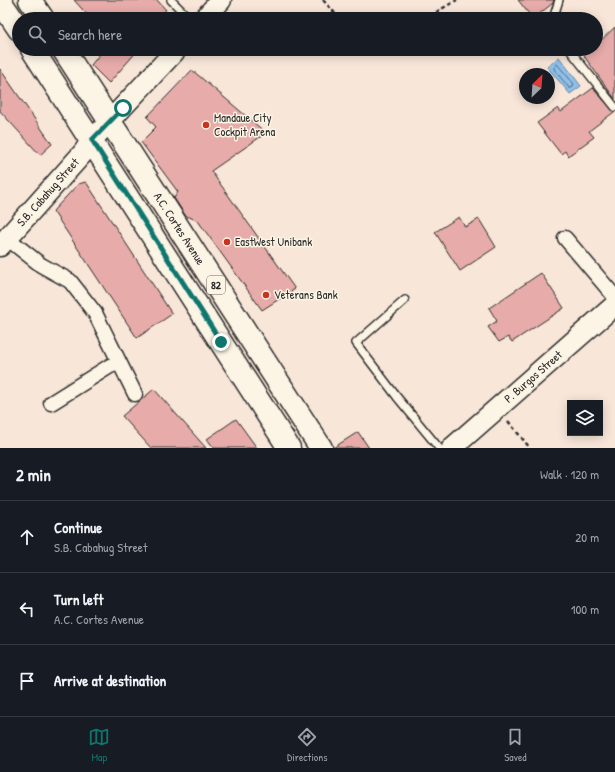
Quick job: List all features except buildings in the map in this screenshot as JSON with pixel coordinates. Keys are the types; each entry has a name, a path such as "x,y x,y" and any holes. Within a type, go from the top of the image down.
{"main road":[{"path":"30,0 38,12"},
{"path":"0,1 12,19"},
{"name":"82","path":"37,56 290,448"},
{"name":"A.C. Cortes Avenue","path":"68,56 321,448"},
{"path":"221,342 244,327"}],"street":[{"path":"210,12 221,0"},
{"name":"S.B. Cabahug Street","path":"4,242 92,140 171,56"},
{"path":"565,238 615,297"},
{"path":"4,242 70,281 94,313 135,394"},
{"name":"P. Burgos Street","path":"452,448 615,305"},
{"path":"51,403 110,366 119,363"}],"lane":[{"path":"171,0 183,12"},
{"path":"555,12 559,0"},
{"path":"575,56 615,108"},
{"path":"404,300 356,343 397,398 439,448"}],"path":[{"path":"323,0 334,12"},
{"path":"436,12 457,0"},
{"path":"498,408 530,448"}],"water":[{"path":"559,57 581,86 570,94 555,76 555,68 547,67"}],"place":[{"name":"Mandaue City Cockpit Arena","path":"206,125"},
{"name":"EastWest Unibank","path":"227,242"},
{"name":"Veterans Bank","path":"266,295"}],"route":[{"path":"123,108 92,140 221,342"}]}
